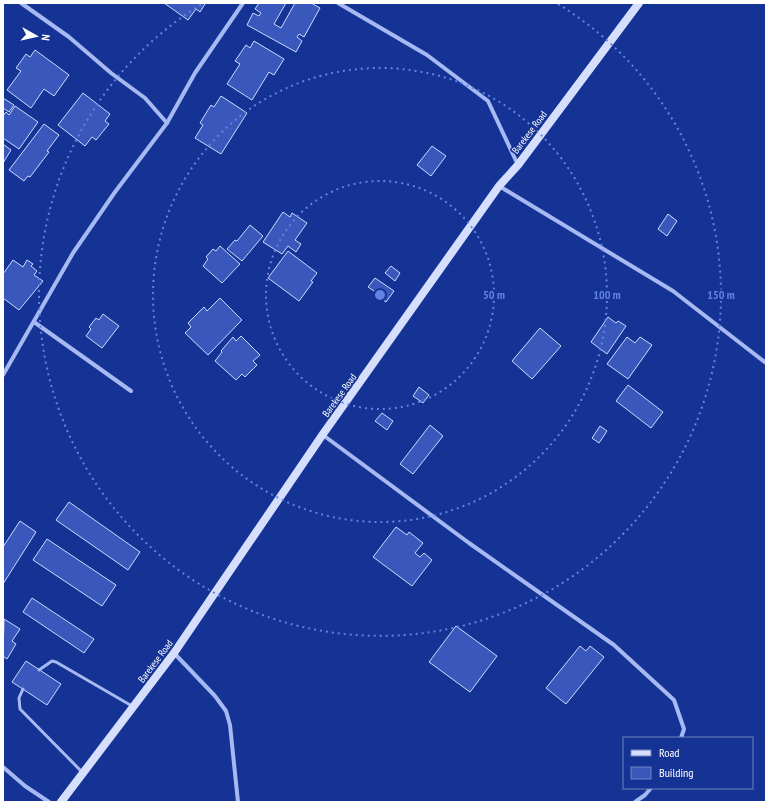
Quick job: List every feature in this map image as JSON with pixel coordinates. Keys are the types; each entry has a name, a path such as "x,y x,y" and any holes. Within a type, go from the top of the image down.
{"main road":[{"name":"Barekese Road","path":"61,802 174,653 322,434 500,186 639,3"}],"street":[{"path":"22,3 69,36 111,73 145,98 167,123"},
{"path":"3,375 73,253 115,192 167,123 195,73 244,3"},
{"path":"338,3 427,55 488,101 518,164"},
{"path":"500,186 673,291 766,363"},
{"path":"34,322 131,391"},
{"path":"322,434 469,544 614,645 674,700 684,729 681,737"},
{"path":"174,653 215,696 226,711 230,725 238,802"},
{"path":"3,767 25,786 49,802"},
{"path":"635,802 645,795 650,789"}],"lane":[{"path":"39,670 52,661 56,662 133,706"},
{"path":"23,689 19,698 20,709 83,773"}],"building":[{"path":"164,3 205,4 200,12 196,9 188,20"},
{"path":"259,3 286,3 274,24 281,28 295,3 311,3 320,8 304,37 299,34 297,37 302,41 296,52 247,25 253,13 259,16 261,13 255,9"},
{"path":"254,41 284,59 274,75 269,72 252,100 227,84 240,64 235,61 246,45 250,48"},
{"path":"35,50 69,75 54,96 44,89 31,108 7,90 21,71 16,68 26,54 30,57"},
{"path":"83,93 110,114 105,121 109,124 96,140 92,137 85,146 58,125"},
{"path":"221,96 247,113 221,154 195,138 203,125 200,123 211,105 214,107"},
{"path":"3,98 14,105 9,112 3,108"},
{"path":"15,106 38,122 19,149 3,138 3,116 6,112 9,115"},
{"path":"44,124 59,135 47,151 49,152 30,177 28,176 24,181 9,170"},
{"path":"3,144 11,150 3,163"},
{"path":"432,146 446,156 431,176 417,165"},
{"path":"283,212 290,217 292,213 307,223 295,240 301,244 296,252 288,246 282,254 263,242"},
{"path":"668,214 677,221 667,236 658,229"},
{"path":"250,225 263,236 242,261 227,249 235,240 237,241"},
{"path":"220,246 240,264 222,283 203,266 208,259 206,257 213,249 216,251"},
{"path":"288,251 317,273 311,281 313,282 299,301 268,278"},
{"path":"13,260 23,267 27,260 33,264 31,266 37,271 34,275 43,281 19,310 3,298 3,274"},
{"path":"391,266 400,273 395,281 385,273"},
{"path":"375,278 394,291 386,302 368,287"},
{"path":"220,298 242,320 208,355 185,333 191,327 188,323 204,307 207,311"},
{"path":"103,314 119,326 102,348 86,336 91,329 89,327 96,318 99,320"},
{"path":"608,317 616,323 618,321 626,326 607,354 591,342"},
{"path":"540,328 561,346 532,379 512,361"},
{"path":"241,336 260,355 253,361 257,365 245,377 242,374 236,380 215,361 233,337 236,341"},
{"path":"627,337 635,343 640,337 652,345 628,379 607,364"},
{"path":"628,385 663,412 651,428 616,401"},
{"path":"419,387 429,395 423,403 413,396"},
{"path":"382,413 393,421 387,430 375,421"},
{"path":"430,425 443,436 413,474 400,464"},
{"path":"600,426 607,431 599,443 592,438"},
{"path":"69,502 140,552 128,570 56,520"},
{"path":"20,521 36,532 3,584 3,547"},
{"path":"396,527 407,535 409,532 423,543 415,553 420,557 424,553 432,560 412,586 373,557"},
{"path":"47,539 116,585 102,606 33,560"},
{"path":"32,598 94,639 84,653 23,612"},
{"path":"4,619 20,629 12,641 16,644 7,659 3,656"},
{"path":"456,626 497,656 470,692 429,662"},
{"path":"580,646 586,651 590,646 604,657 566,704 546,688"},
{"path":"26,661 61,684 47,705 12,682"}]}
